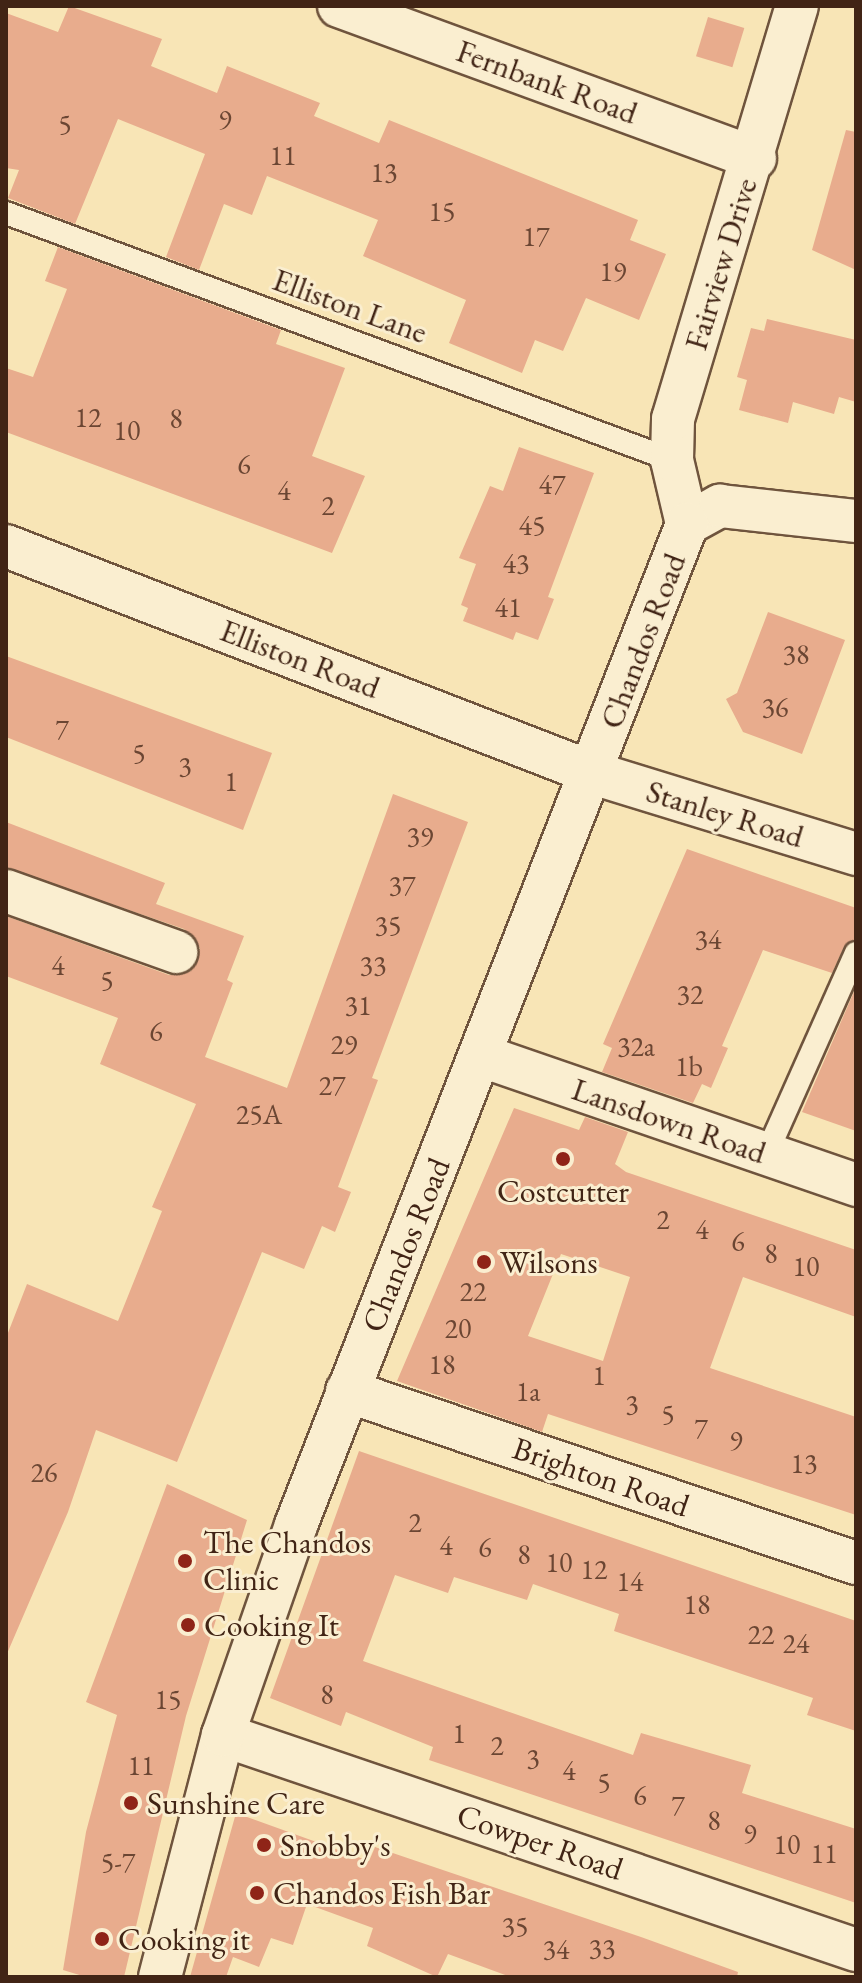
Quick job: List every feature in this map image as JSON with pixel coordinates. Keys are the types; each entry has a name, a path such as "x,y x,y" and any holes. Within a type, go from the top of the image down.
{"street":[{"name":"Fernbank Road","path":"339,6 755,158"},
{"name":"Fairview Drive","path":"687,524 672,460 673,419 755,158 797,6"},
{"path":"687,524 720,506 856,521"},
{"name":"Chandos Road","path":"160,1977 223,1735 347,1391 593,773 687,524"},
{"name":"Elliston Road","path":"6,546 593,773"},
{"name":"Stanley Road","path":"593,773 856,854"},
{"path":"6,891 176,952"},
{"name":"Lansdown Road","path":"482,1056 856,1185"},
{"name":"Brighton Road","path":"347,1391 856,1563"},
{"name":"Cowper Road","path":"223,1735 856,1950"}],"lane":[{"name":"Elliston Lane","path":"6,213 672,460"},
{"path":"766,1155 856,953"}],"building":[{"path":"69,6 162,39 151,66 217,93 227,66 320,103 314,116 379,143 389,120 638,220 630,240 666,254 639,320 586,298 563,351 535,340 522,373 449,343 466,300 363,256 378,220 267,176 252,215 224,204 199,270 166,257 205,154 118,119 75,224 8,198 19,170 6,168 6,13 58,32"},
{"path":"708,17 744,28 732,67 696,56"},
{"path":"846,130 856,132 856,270 812,250"},
{"path":"58,247 281,330 276,344 345,368 312,456 365,476 332,553 6,432 6,368 33,377 67,289 45,281"},
{"path":"767,319 856,340 856,402 839,397 834,414 793,402 788,423 739,410 747,380 737,377 751,328 764,331"},
{"path":"519,447 594,473 548,597 554,599 538,640 516,632 513,640 463,621 468,608 461,605 476,564 459,558 490,486 503,491"},
{"path":"768,612 845,640 802,754 743,732 726,699 737,693"},
{"path":"6,656 272,753 243,830 6,737"},
{"path":"393,794 468,822 372,1078 378,1080 338,1187 351,1192 335,1232 322,1226 304,1269 262,1252 177,1462 96,1430 68,1512 6,1656 6,1338 27,1284 118,1321 162,1211 152,1207 196,1104 100,1064 118,1018 6,976 6,916 169,975 191,971 200,948 184,929 6,868 6,822 165,883 156,904 244,936 227,980 233,983 205,1057 287,1088"},
{"path":"687,849 856,908 856,939 844,947 832,973 763,950 722,1046 728,1048 711,1088 702,1084 693,1103 602,1072 612,1048 603,1044"},
{"path":"856,987 856,1131 802,1112"},
{"path":"514,1108 579,1130 585,1117 628,1132 615,1164 626,1172 856,1250 856,1317 743,1277 710,1368 856,1417 856,1515 548,1414 542,1432 397,1381","holes":["561,1254 630,1277 603,1361 528,1336"]},
{"path":"359,1451 856,1621 856,1731 807,1715 813,1698 614,1631 619,1614 533,1584 527,1600 454,1577 448,1593 395,1575 363,1661 633,1755 641,1733 751,1765 742,1793 856,1829 856,1903 429,1760 433,1747 346,1712 341,1726 270,1698"},
{"path":"167,1484 247,1520 186,1716 124,1977 86,1977 63,1970 86,1832 117,1715 86,1702"},
{"path":"236,1813 369,1861 375,1847 641,1937 738,1972 737,1977 511,1977 448,1954 437,1977 367,1946 373,1928 307,1904 293,1945 271,1938 259,1967 233,1957 226,1977 190,1977"}],"place":[{"name":"Costcutter","path":"563,1159"},
{"name":"Wilsons","path":"484,1262"},
{"name":"The Chandos Clinic","path":"185,1561"},
{"name":"Cooking It","path":"188,1625"},
{"name":"Sunshine Care","path":"131,1803"},
{"name":"Snobby's","path":"264,1845"},
{"name":"Chandos Fish Bar","path":"257,1893"},
{"name":"Cooking it","path":"102,1939"}]}
